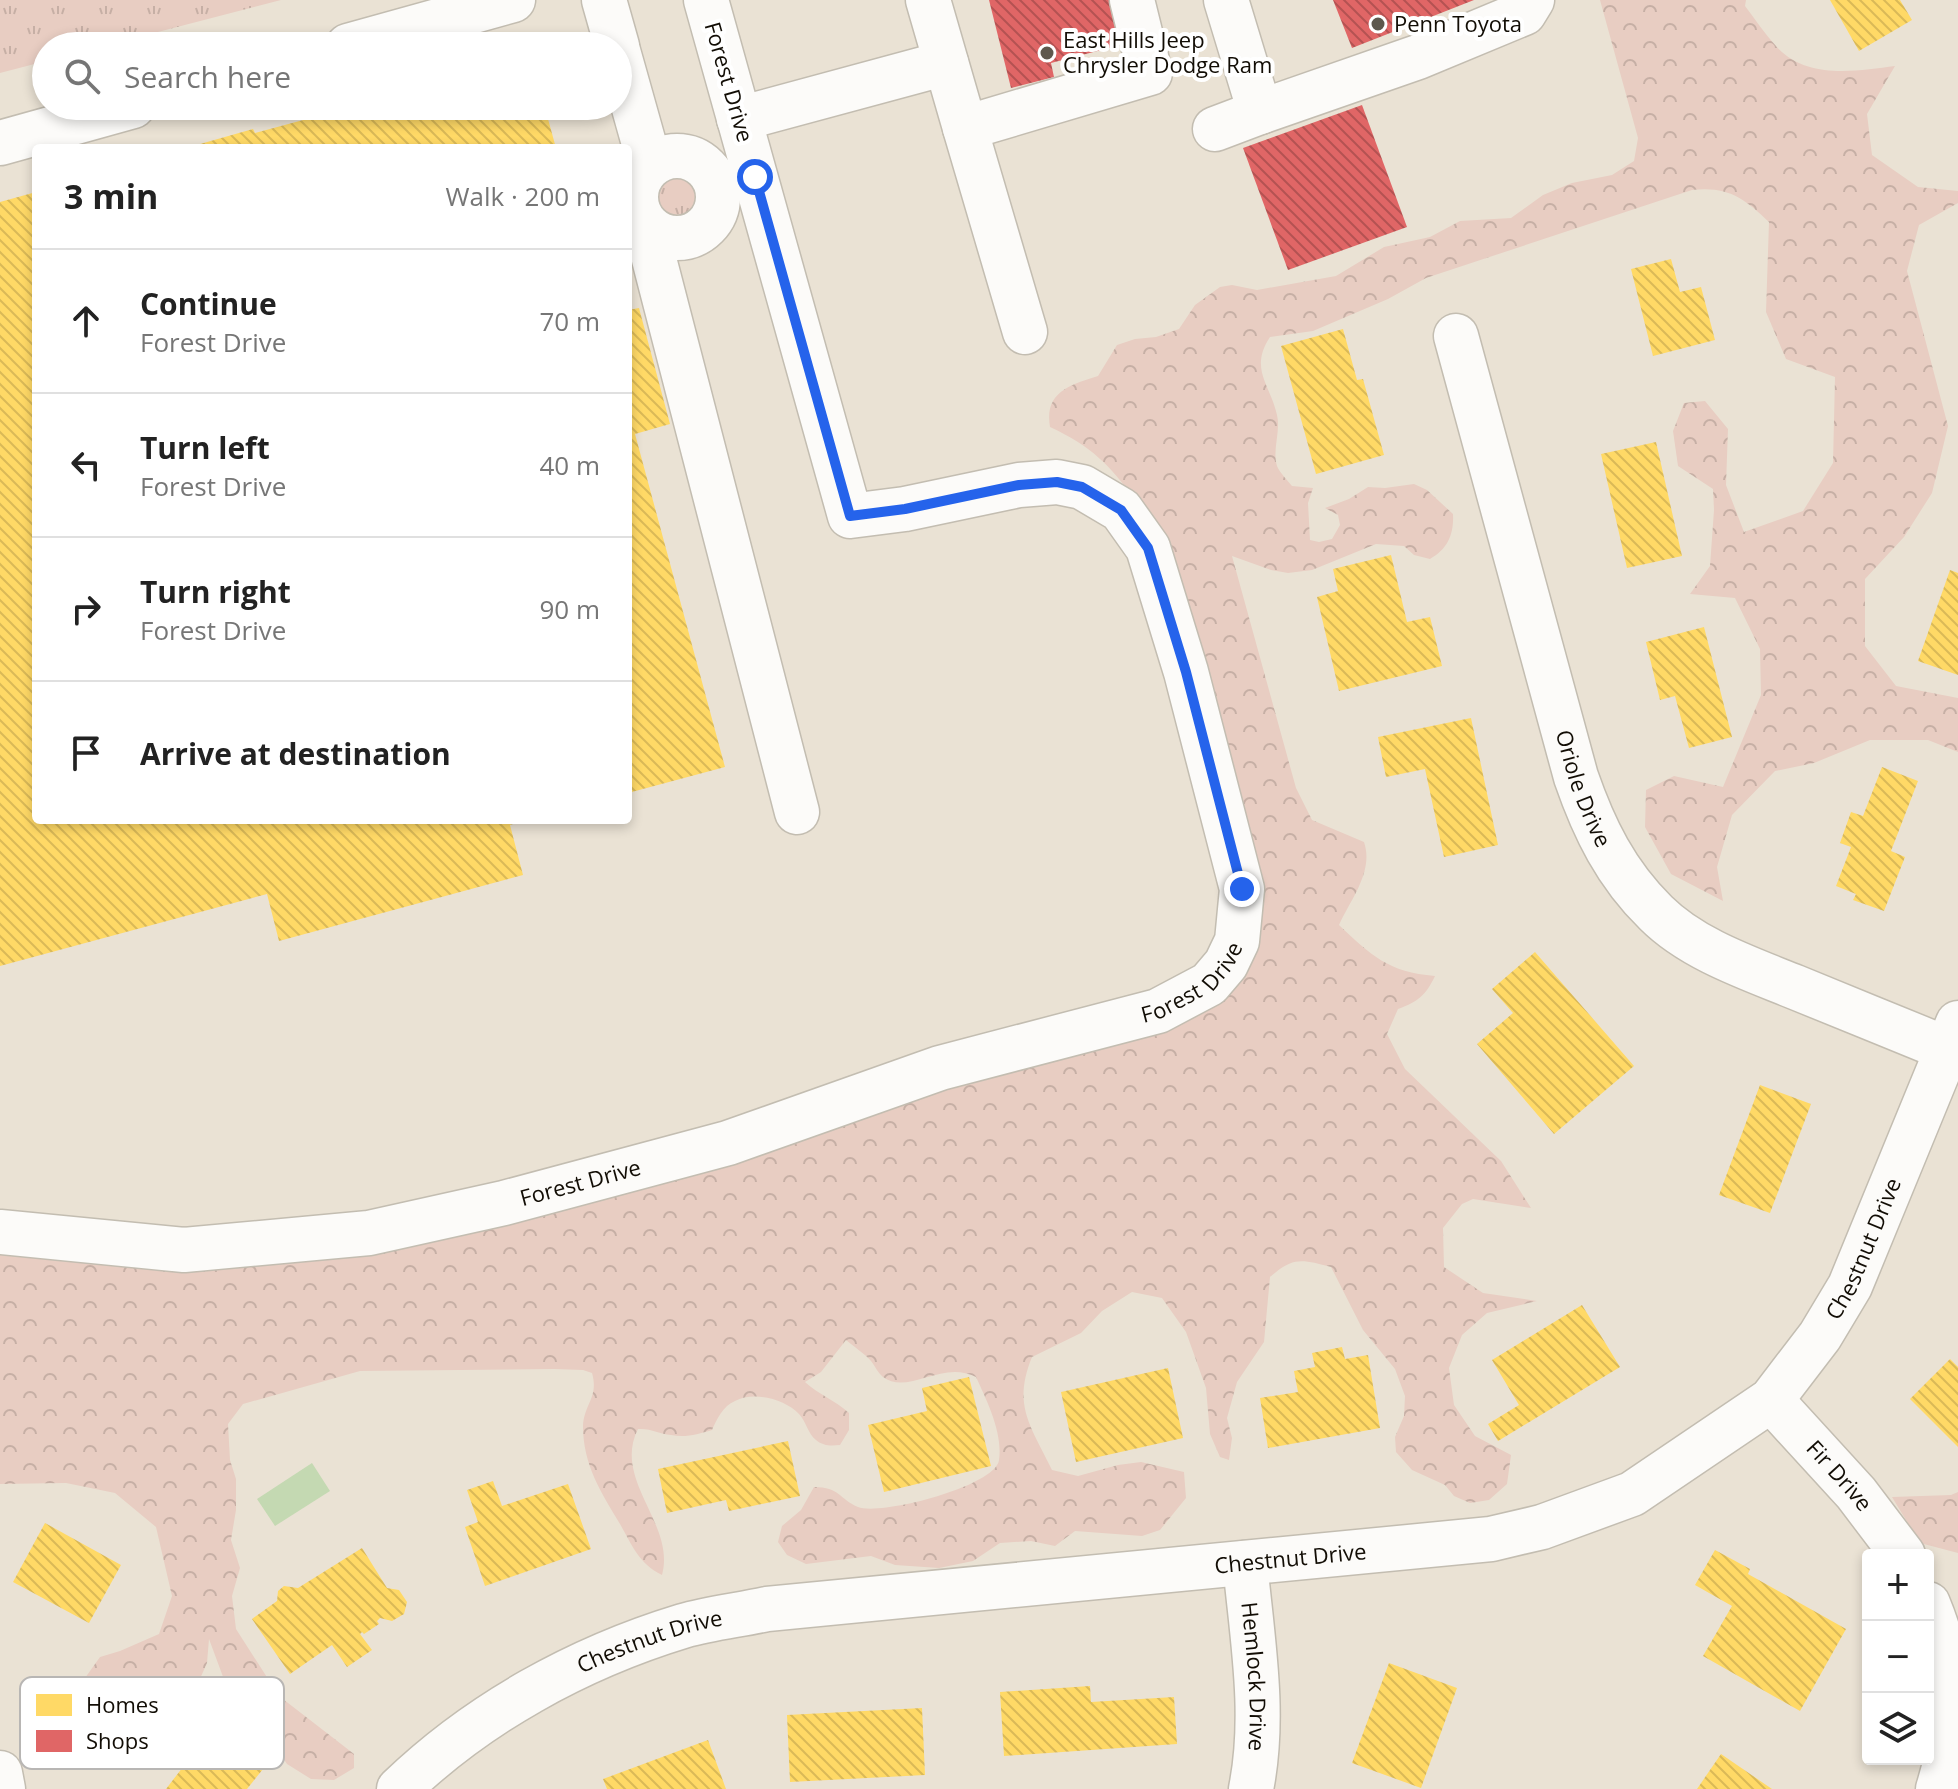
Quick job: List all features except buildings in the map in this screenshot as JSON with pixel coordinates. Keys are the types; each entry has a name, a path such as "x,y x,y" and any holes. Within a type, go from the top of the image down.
{"street":[{"path":"398,32 513,0"},
{"path":"604,0 612,32"},
{"name":"Forest Drive","path":"0,1232 184,1250 369,1233 504,1203 728,1143 940,1068 1158,1011 1200,990 1226,964 1237,941 1242,889 1186,672 1148,548 1121,510 1082,487 1057,482 1019,485 905,509 850,516 736,182 739,119 706,0"},
{"path":"928,0 1025,332"},
{"path":"965,128 1150,73 1132,0"},
{"path":"1226,0 1260,112"},
{"path":"1215,129 1418,57 1524,13 1532,0"},
{"path":"739,119 946,63"},
{"path":"632,102 650,165"},
{"path":"0,143 83,120"},
{"path":"645,224 669,237 683,238 696,233 707,225 718,200 736,182 711,174 689,157 675,155 650,165 638,183 636,204 645,224 797,812"},
{"name":"Oriole Drive","path":"1456,336 1576,777 1592,821 1610,856 1632,887 1658,915 1688,937 1734,962 1953,1036"},
{"name":"Chestnut Drive","path":"399,1789 479,1723 524,1694 595,1659 684,1626 767,1609 1491,1539 1542,1527 1632,1494 1771,1400 1820,1336 1850,1286 1953,1036"},
{"name":"Fir Drive","path":"1771,1400 1856,1493 1898,1549"},
{"name":"Hemlock Drive","path":"1245,1563 1258,1729 1251,1789"},
{"path":"1934,1619 1942,1638 1949,1688 1948,1737 1938,1789"},
{"path":"0,1773 3,1789"}],"green space":[{"path":"0,0 281,0 158,32 32,32 32,65 0,73"},
{"path":"1600,0 1746,0 1745,6 1772,41 1788,57 1802,64 1832,71 1895,66 1867,114 1872,155 1918,187 1958,191 1958,203 1919,225 1907,271 1948,426 1932,493 1904,537 1865,579 1865,646 1896,686 1958,698 1958,752 1928,740 1870,740 1814,763 1775,771 1732,815 1717,867 1723,901 1671,874 1645,827 1646,790 1674,776 1723,787 1761,695 1760,649 1735,598 1690,594 1710,566 1714,510 1713,489 1678,466 1673,431 1684,403 1705,401 1728,429 1726,485 1744,532 1803,511 1833,463 1835,377 1786,359 1766,312 1769,222 1743,200 1716,190 1692,190 1426,278 1388,299 1313,331 1270,337 1261,358 1261,368 1277,415 1276,460 1278,469 1292,486 1313,488 1308,503 1310,540 1319,542 1332,539 1340,525 1338,515 1325,508 1349,499 1368,487 1414,484 1427,490 1453,514 1449,540 1430,559 1414,555 1404,546 1376,544 1312,570 1288,573 1232,556 1296,788 1312,820 1364,842 1364,874 1339,925 1382,961 1405,971 1435,976 1421,997 1398,1009 1387,1034 1405,1069 1501,1161 1531,1208 1473,1199 1462,1204 1443,1228 1444,1267 1483,1293 1537,1301 1487,1313 1462,1335 1449,1368 1454,1405 1475,1436 1511,1455 1507,1484 1489,1500 1470,1503 1454,1496 1445,1485 1412,1470 1396,1452 1395,1437 1404,1416 1405,1396 1395,1369 1363,1330 1331,1267 1305,1261 1291,1263 1270,1277 1264,1342 1237,1382 1227,1418 1232,1438 1229,1460 1220,1457 1210,1434 1206,1388 1186,1332 1162,1298 1132,1292 1102,1311 1081,1333 1032,1357 1026,1374 1024,1403 1031,1428 1052,1470 1078,1476 1141,1462 1184,1472 1186,1498 1160,1530 1142,1536 1075,1531 1055,1546 1031,1541 1000,1543 973,1561 939,1568 895,1565 871,1556 806,1564 787,1555 778,1542 782,1526 801,1510 814,1487 834,1491 858,1507 871,1509 936,1497 979,1480 993,1470 999,1460 999,1439 976,1377 951,1372 914,1381 893,1382 883,1377 868,1358 846,1340 821,1372 805,1382 849,1413 849,1430 840,1445 819,1442 793,1409 760,1397 743,1398 731,1403 721,1413 712,1430 702,1433 676,1436 638,1429 632,1448 633,1466 660,1538 664,1556 662,1575 647,1565 637,1553 590,1466 583,1426 594,1388 592,1373 554,1369 360,1371 243,1404 228,1424 230,1460 236,1479 236,1510 231,1540 240,1568 232,1596 236,1629 267,1677 223,1677 209,1639 207,1663 201,1677 86,1677 100,1657 159,1634 172,1596 156,1527 115,1493 66,1483 0,1484 0,1232 369,1233 1158,1011 1237,941 1136,501 1099,458 1050,427 1049,415 1055,398 1069,387 1098,376 1117,345 1179,329 1195,305 1220,287 1232,285 1257,290 1336,276 1384,247 1430,237 1460,221 1511,218 1543,195 1572,183 1612,175 1634,161 1638,138"},
{"path":"676,168 697,177 706,198 697,219 676,228 655,219 646,198 655,177"},
{"path":"1958,1492 1958,1553 1920,1543 1892,1497 1951,1495"},
{"path":"284,1700 354,1754 354,1768 334,1780 311,1779 284,1760"}],"shaded area":[{"path":"312,1463 330,1491 275,1526 257,1499"}],"place":[{"name":"Penn Toyota","path":"1378,24"},
{"name":"East Hills Jeep Chrysler Dodge Ram","path":"1047,53"}],"route":[{"path":"755,177 850,516 905,509 1019,485 1057,482 1082,487 1121,510 1148,548 1186,672 1242,889"}]}
